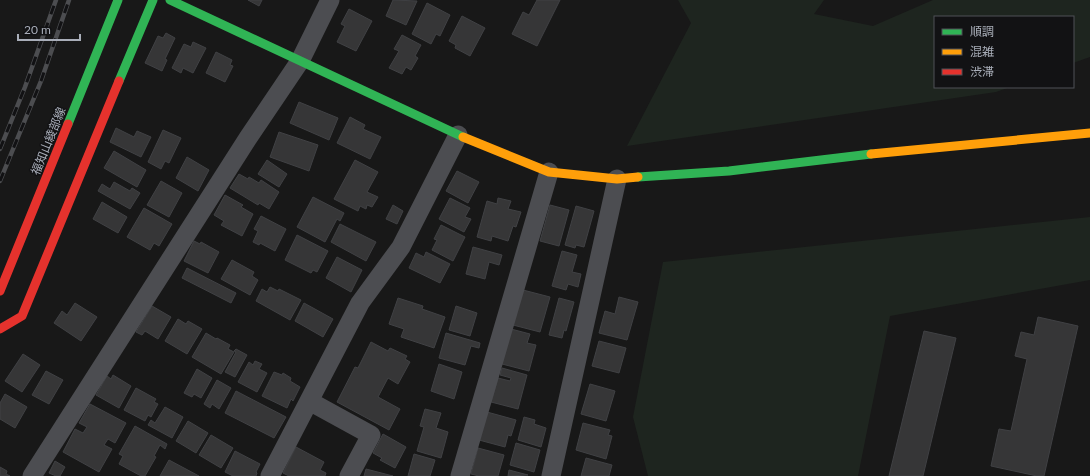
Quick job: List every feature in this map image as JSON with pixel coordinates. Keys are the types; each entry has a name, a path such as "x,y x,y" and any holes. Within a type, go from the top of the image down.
{"street":[{"name":"福知山綾部線","path":"0,291 118,0"},
{"path":"0,329 22,316 153,0"},
{"path":"170,0 458,135 549,172 617,179 729,171 878,153 1090,133"},
{"path":"32,476 248,138 300,61 330,0"},
{"path":"270,476 360,303 401,247 458,135"},
{"path":"460,476 549,172"},
{"path":"551,476 617,179"},
{"path":"309,401 371,434 349,476"}],"shaded area":[{"path":"678,0 824,0 814,14 873,26 933,0 1090,0 1090,57 1074,63 1074,16 934,16 934,88 1007,88 996,92 627,146 691,23"},
{"path":"1090,217 1090,280 890,316 858,476 648,476 633,417 663,262"}],"building":[{"path":"248,0 262,0 259,6"},
{"path":"393,0 417,1 406,25 386,16"},
{"path":"537,0 560,0 537,46 512,34 523,12 529,15"},
{"path":"427,3 450,15 440,36 436,34 431,44 412,34"},
{"path":"349,9 372,21 356,51 337,42 345,26 341,24"},
{"path":"462,16 485,28 470,56 455,48 456,45 449,41"},
{"path":"166,33 175,38 165,59 167,60 162,71 145,63 158,36 163,38"},
{"path":"402,35 421,45 415,56 418,58 411,70 406,67 402,74 389,68 399,51 394,49"},
{"path":"193,42 206,48 193,73 183,68 181,73 172,68 184,44 191,47"},
{"path":"216,52 232,60 230,65 233,66 225,82 206,73"},
{"path":"299,102 338,118 329,140 290,123"},
{"path":"350,117 365,125 363,129 381,137 370,159 337,143"},
{"path":"116,128 134,137 137,131 151,137 141,157 110,142"},
{"path":"163,130 181,138 169,163 165,161 161,169 148,162"},
{"path":"279,132 318,145 309,171 270,157"},
{"path":"114,151 146,170 137,187 104,168"},
{"path":"187,157 209,170 198,191 176,178"},
{"path":"267,160 287,174 279,187 258,174"},
{"path":"355,160 378,172 367,192 378,197 372,207 367,205 366,209 360,206 358,211 334,199"},
{"path":"457,171 479,182 468,203 446,191"},
{"path":"239,174 248,179 249,177 259,183 261,180 279,192 269,209 259,203 258,205 230,188"},
{"path":"161,181 182,193 169,217 147,205"},
{"path":"114,182 130,191 132,188 140,193 130,209 98,191 102,184 110,189"},
{"path":"225,195 243,205 241,207 253,214 242,236 221,225 224,221 214,215"},
{"path":"313,197 344,213 340,221 337,219 325,242 297,227"},
{"path":"450,198 470,208 465,217 471,219 464,232 439,219"},
{"path":"498,198 511,201 508,209 521,212 516,227 513,226 508,241 492,236 491,241 477,237 487,201 497,204"},
{"path":"102,202 127,217 118,233 93,219"},
{"path":"393,205 403,211 397,224 386,219"},
{"path":"550,205 569,210 559,246 540,241"},
{"path":"576,206 594,211 584,247 576,245 575,248 565,245"},
{"path":"144,208 172,224 159,246 154,243 150,250 127,237"},
{"path":"261,216 286,229 275,251 260,243 259,245 253,242 258,231 254,229"},
{"path":"340,224 376,242 366,261 331,242"},
{"path":"441,225 465,237 453,261 432,250 437,240 434,239"},
{"path":"297,235 328,251 317,272 313,270 311,273 285,260"},
{"path":"194,241 200,244 201,242 219,252 208,273 184,261"},
{"path":"473,247 502,255 499,265 489,262 485,279 466,274"},
{"path":"562,251 577,255 572,272 581,274 578,287 568,284 566,290 552,286"},
{"path":"426,252 450,264 440,283 409,268 416,253 424,257"},
{"path":"337,257 362,270 351,292 326,278"},
{"path":"232,260 254,272 252,276 258,280 250,295 221,279"},
{"path":"187,268 236,293 231,303 182,278"},
{"path":"270,287 278,291 279,289 301,300 290,320 256,301 262,289 267,292"},
{"path":"523,290 550,297 540,332 513,325"},
{"path":"619,297 638,302 627,340 599,333 605,311 615,314"},
{"path":"398,298 423,306 422,309 445,317 434,348 401,337 404,329 389,324"},
{"path":"559,298 574,302 566,331 564,330 562,338 549,335"},
{"path":"75,303 97,317 81,341 54,323 62,311 67,315"},
{"path":"304,303 333,319 323,337 295,321"},
{"path":"152,306 171,317 158,339 145,331 142,335 136,332"},
{"path":"456,306 477,313 470,336 449,330"},
{"path":"1038,317 1078,326 1044,476 1037,476 991,466 999,429 1011,431 1027,359 1015,356 1021,332 1034,335"},
{"path":"178,319 186,324 188,321 202,329 187,354 165,341"},
{"path":"511,329 530,334 527,343 536,345 529,371 502,364"},
{"path":"924,331 956,338 923,476 889,476"},
{"path":"206,333 230,345 228,349 234,352 221,374 192,357"},
{"path":"446,333 480,343 479,348 471,346 465,365 439,358"},
{"path":"599,341 626,348 619,373 592,366"},
{"path":"371,342 388,351 390,348 407,356 405,359 410,362 398,384 388,378 378,397 400,409 389,430 337,402 355,367 358,368"},
{"path":"236,349 247,355 235,377 225,372 236,352 234,351"},
{"path":"23,354 40,365 22,392 5,381"},
{"path":"255,361 262,364 259,369 267,373 257,392 238,382 249,362 253,365"},
{"path":"439,364 462,372 454,399 431,391"},
{"path":"502,368 527,375 518,409 491,402 498,378 510,381 511,378 500,375"},
{"path":"197,369 212,378 201,398 194,394 192,397 184,393"},
{"path":"46,371 63,380 49,404 32,395"},
{"path":"274,372 282,375 283,373 291,378 290,381 300,387 293,401 291,399 287,408 262,396"},
{"path":"113,375 131,386 119,408 96,395 107,376 111,379"},
{"path":"217,380 231,388 219,409 212,404 210,408 204,404"},
{"path":"590,384 615,391 606,421 581,414"},
{"path":"136,388 156,399 154,402 158,404 151,417 148,415 145,421 124,410"},
{"path":"236,391 286,417 274,438 225,413"},
{"path":"5,394 27,407 15,428 0,419 0,403"},
{"path":"90,404 126,423 115,443 108,439 104,445 112,449 99,472 63,452 75,429 83,433 87,427 79,423"},
{"path":"165,407 183,417 172,438 148,425 151,420 155,423"},
{"path":"425,409 441,413 436,428 448,432 441,458 417,451 424,427 420,426"},
{"path":"487,412 516,420 511,436 508,435 505,447 479,440"},
{"path":"524,417 535,420 534,424 546,428 541,447 518,440"},
{"path":"188,421 208,433 196,453 176,441"},
{"path":"583,423 610,430 608,435 612,436 606,459 576,450"},
{"path":"135,426 167,444 165,449 160,445 154,456 156,457 145,476 141,476 119,464 123,456 119,454"},
{"path":"383,434 406,447 395,468 380,460 382,458 373,453"},
{"path":"211,435 233,448 221,468 199,455"},
{"path":"516,443 540,450 534,472 510,465"},
{"path":"296,447 324,462 320,470 326,473 325,476 289,476 283,473"},
{"path":"478,448 504,455 498,476 479,476 471,474"},
{"path":"235,451 260,464 256,472 256,476 233,476 225,472"},
{"path":"414,454 435,460 430,476 408,476"},
{"path":"586,458 612,465 609,476 581,476"},
{"path":"169,460 199,476 160,476"},
{"path":"55,461 65,467 60,476 49,473"},
{"path":"0,467 7,471 6,474 10,476 0,476"},
{"path":"366,469 393,476 364,476"},
{"path":"509,470 528,475 508,476"}],"railway":[{"path":"0,149 25,87 56,0"},
{"path":"0,181 41,81 69,0"}],"traffic: fast":[{"path":"68,124 118,0"},
{"path":"119,81 153,0"},
{"path":"170,0 463,137"},
{"path":"638,177 729,171 871,154"}],"traffic: slow":[{"path":"871,154 1090,133"},
{"path":"463,137 549,172 617,179 638,177"}],"traffic: jam":[{"path":"0,329 22,316 119,81"},
{"path":"0,291 68,124"}]}
